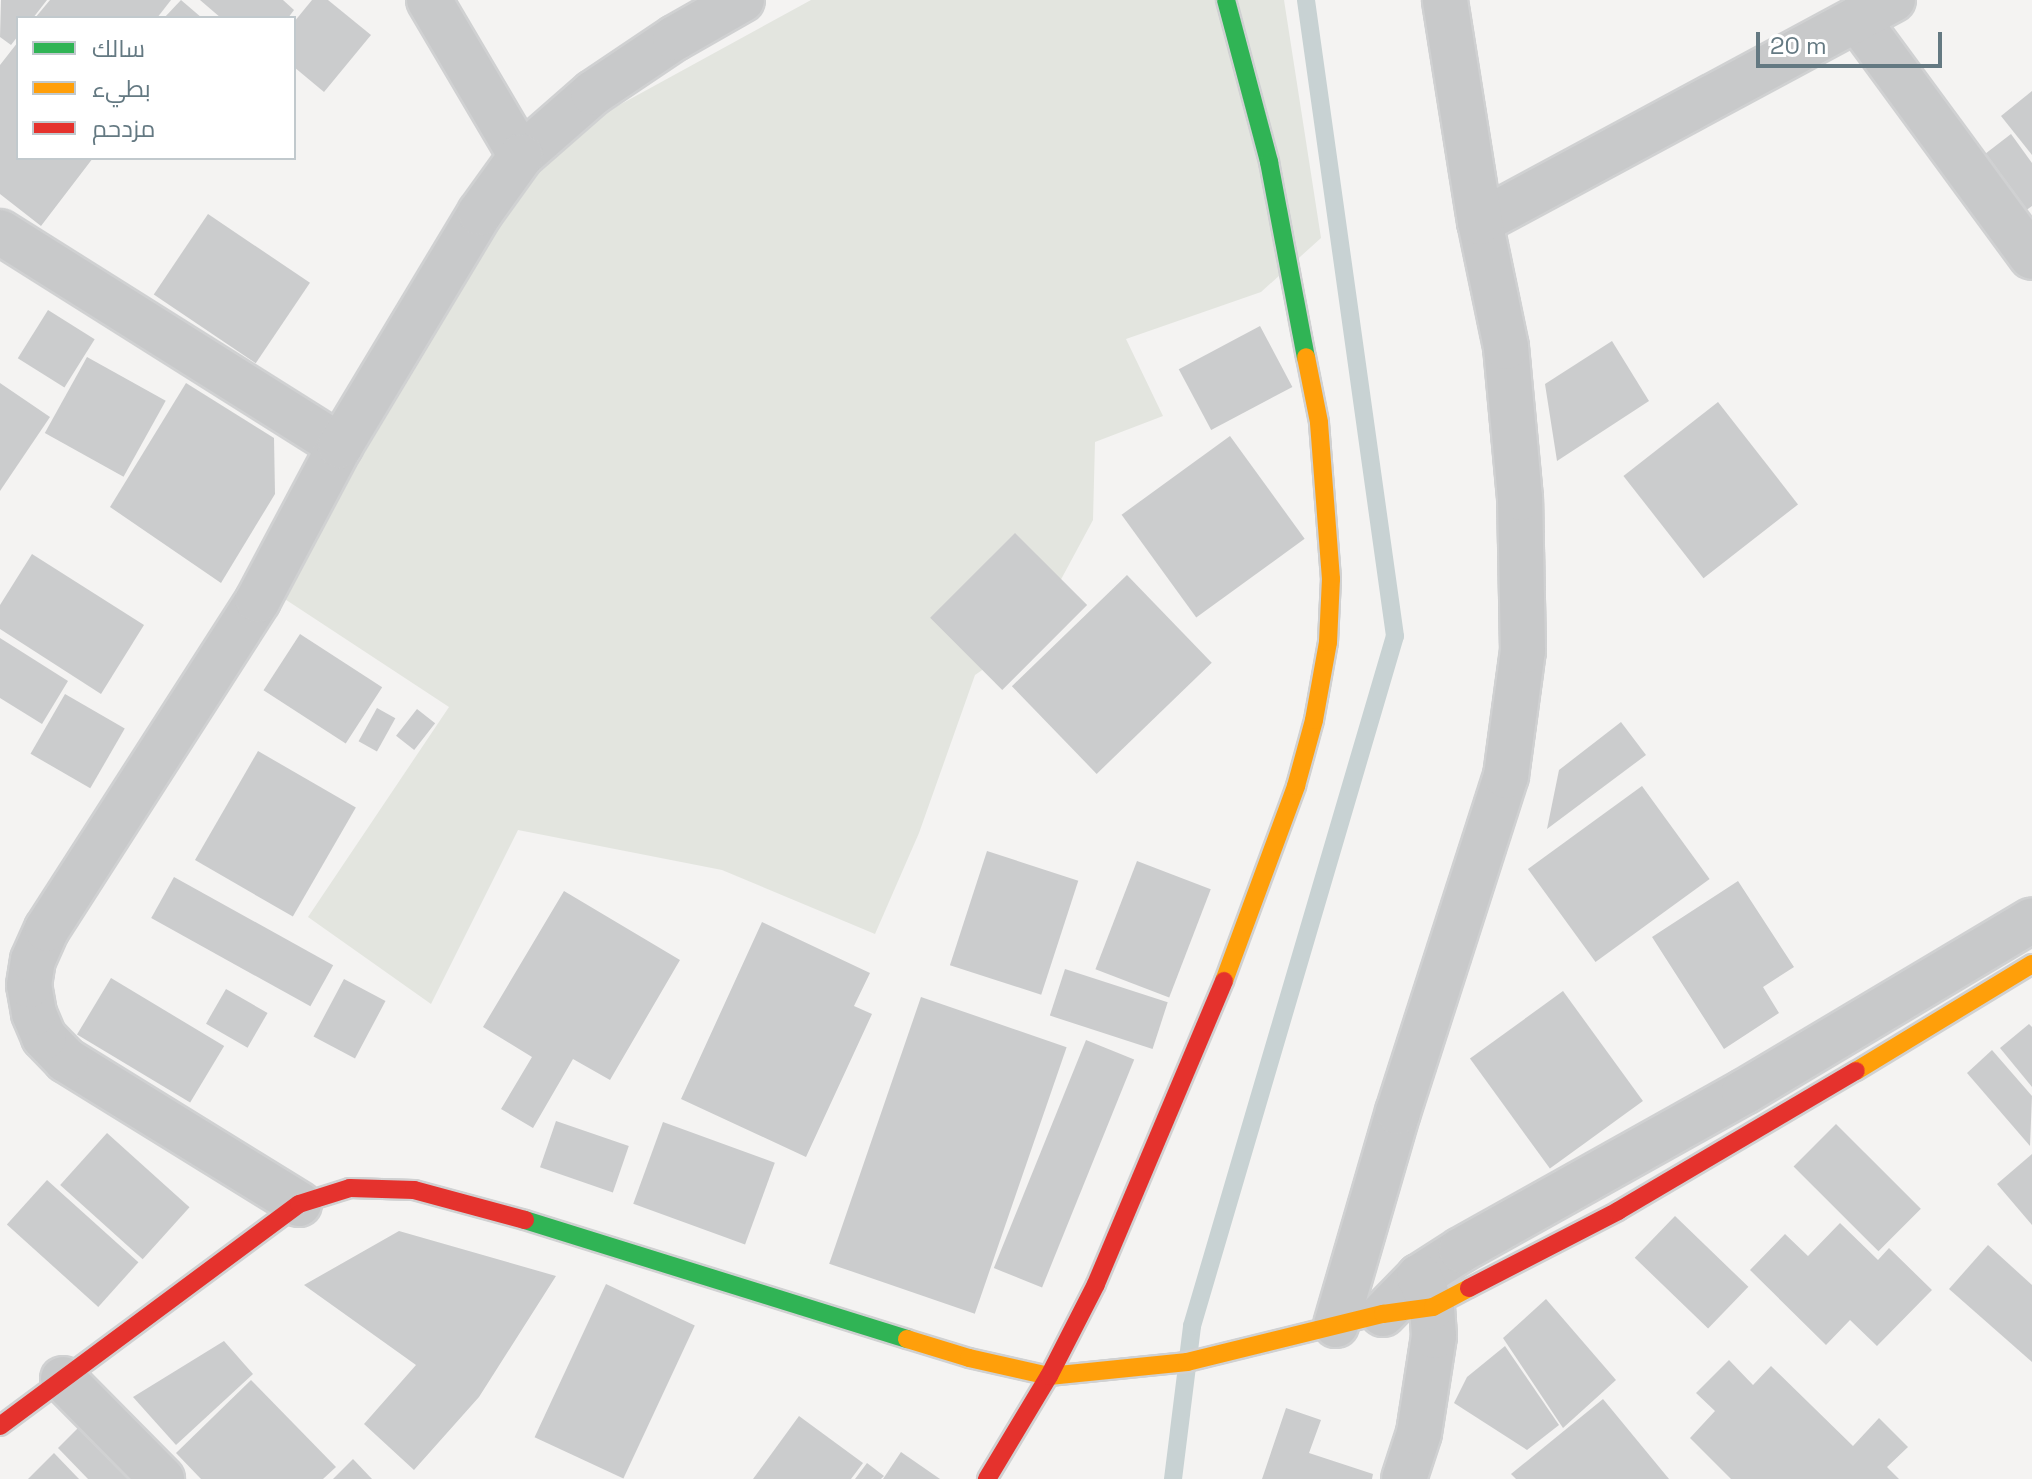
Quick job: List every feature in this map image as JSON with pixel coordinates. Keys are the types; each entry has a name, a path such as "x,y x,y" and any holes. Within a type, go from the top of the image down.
{"street":[{"path":"429,0 521,156"},
{"path":"299,1204 66,1060 44,1037 34,1013 29,985 33,960 47,929 258,600 340,446 480,213 521,156 593,93 675,38 742,0"},
{"path":"987,1479 1049,1376 1133,1203 1213,1011 1296,786 1314,720 1328,642 1331,579 1319,422 1269,162 1226,0"},
{"path":"1336,1325 1398,1112 1480,865 1506,776 1518,706 1523,575 1516,444 1506,347 1480,222 1445,0"},
{"path":"1480,222 1875,10 2032,257"},
{"path":"0,232 340,446"},
{"path":"1426,1292 1744,1092 2032,920"},
{"path":"0,1426 299,1204 350,1188 414,1190 440,1196 969,1358 1049,1376 1187,1362 1383,1314 1426,1292 1618,1211 1762,1124 1921,1034 2032,964"},
{"path":"1404,1479 1419,1433 1431,1368 1434,1336 1426,1292"},
{"path":"63,1379 162,1479"}],"shaded area":[{"path":"811,0 1284,0 1321,238 1261,292 1126,339 1163,416 1095,442 1093,520 1030,637 975,675 919,833 875,934 722,870 518,830 431,1004 308,917 449,707 265,586 406,320 570,132"}],"building":[{"path":"1,0 47,0 35,16 16,16 16,39 11,45 0,37"},
{"path":"50,0 171,0 159,16 37,16"},
{"path":"181,0 200,16 166,16"},
{"path":"200,0 283,0 294,10 290,16 219,16"},
{"path":"312,0 328,0 371,35 324,92 296,69 296,20"},
{"path":"16,45 16,160 91,160 41,226 0,194 0,65"},
{"path":"2032,91 2032,155 2001,116"},
{"path":"2011,134 2032,163 2032,206 2014,219 1972,164"},
{"path":"208,214 310,283 256,363 154,294"},
{"path":"48,310 95,339 64,387 18,358"},
{"path":"1260,326 1292,387 1211,430 1179,369"},
{"path":"1612,341 1649,401 1557,461 1545,384"},
{"path":"87,357 166,401 124,477 45,433"},
{"path":"0,383 50,417 0,491"},
{"path":"186,383 274,438 275,494 221,583 110,507"},
{"path":"1718,402 1798,504 1703,578 1623,476"},
{"path":"1230,436 1305,539 1196,618 1122,515"},
{"path":"1015,533 1087,605 1002,690 930,618"},
{"path":"32,554 144,625 101,694 0,629 0,605"},
{"path":"1127,575 1212,663 1097,774 1012,686"},
{"path":"300,634 382,687 346,744 264,690"},
{"path":"0,638 68,681 42,724 0,698"},
{"path":"65,694 125,728 90,788 30,754"},
{"path":"377,708 395,718 377,751 359,741"},
{"path":"417,709 435,723 414,750 396,736"},
{"path":"1621,722 1646,755 1547,829 1559,770"},
{"path":"258,751 356,808 293,917 195,860"},
{"path":"1642,786 1710,879 1596,962 1528,869"},
{"path":"987,851 1078,881 1041,995 950,965"},
{"path":"1137,861 1211,889 1169,998 1095,969"},
{"path":"174,877 333,965 310,1006 151,918"},
{"path":"1738,881 1794,967 1763,987 1779,1013 1724,1049 1652,937"},
{"path":"564,891 680,960 610,1080 573,1059 533,1128 501,1109 532,1057 483,1027"},
{"path":"762,922 870,973 854,1006 872,1014 806,1157 681,1099"},
{"path":"1065,969 1168,1002 1153,1049 1050,1016"},
{"path":"111,978 224,1046 190,1103 77,1035"},
{"path":"344,979 385,1001 355,1058 313,1036"},
{"path":"226,989 268,1013 248,1048 206,1024"},
{"path":"1563,991 1643,1101 1550,1169 1470,1059"},
{"path":"921,997 1067,1047 975,1314 829,1264"},
{"path":"2029,1024 2032,1027 2032,1087 2000,1048"},
{"path":"1086,1040 1134,1059 1042,1288 994,1268"},
{"path":"1992,1050 2032,1096 2030,1146 1967,1073"},
{"path":"556,1121 629,1146 613,1192 540,1167"},
{"path":"663,1122 775,1163 745,1244 633,1204"},
{"path":"1836,1124 1921,1209 1878,1251 1794,1166"},
{"path":"107,1133 189,1207 143,1259 60,1185"},
{"path":"2032,1154 2032,1225 1997,1184"},
{"path":"47,1180 138,1262 98,1307 7,1225"},
{"path":"1675,1216 1748,1287 1708,1329 1635,1258"},
{"path":"1840,1223 1878,1260 1889,1248 1932,1290 1877,1346 1850,1320 1826,1345 1750,1270 1785,1234 1808,1256"},
{"path":"399,1231 556,1276 479,1397 414,1470 364,1424 416,1365 304,1285"},
{"path":"1988,1245 2032,1285 2032,1362 1949,1289"},
{"path":"606,1284 695,1325 623,1479 535,1437"},
{"path":"1546,1299 1616,1380 1563,1428 1503,1338"},
{"path":"224,1341 253,1374 176,1445 133,1397"},
{"path":"1505,1346 1559,1425 1527,1450 1454,1403 1467,1377"},
{"path":"1729,1360 1753,1385 1771,1366 1853,1446 1879,1418 1908,1447 1887,1467 1899,1479 1731,1479 1690,1438 1715,1411 1696,1393"},
{"path":"251,1380 336,1467 323,1479 201,1479 176,1453"},
{"path":"1603,1399 1669,1479 1516,1479 1511,1474"},
{"path":"1286,1408 1321,1420 1309,1453 1373,1474 1372,1479 1262,1479"},
{"path":"799,1416 863,1463 851,1479 753,1479"},
{"path":"82,1424 132,1479 88,1479 58,1448"},
{"path":"901,1452 940,1479 883,1479"},
{"path":"54,1453 79,1479 28,1479"},
{"path":"353,1459 372,1479 333,1479"},
{"path":"867,1463 884,1476 881,1479 855,1479"}],"waterway":[{"path":"1173,1479 1192,1326 1395,636 1306,0"}],"traffic: fast":[{"path":"1226,0 1269,162 1306,357"},
{"path":"525,1220 907,1339"}],"traffic: slow":[{"path":"1224,981 1296,786 1314,720 1328,642 1331,579 1319,422 1306,357"},
{"path":"1856,1071 2032,964"},
{"path":"907,1339 969,1358 1049,1376 1187,1362 1383,1314 1433,1307 1469,1288"}],"traffic: jam":[{"path":"987,1479 1049,1376 1096,1284 1224,981"},
{"path":"1469,1288 1618,1211 1856,1071"},
{"path":"0,1426 299,1204 350,1188 414,1190 525,1220"}]}
